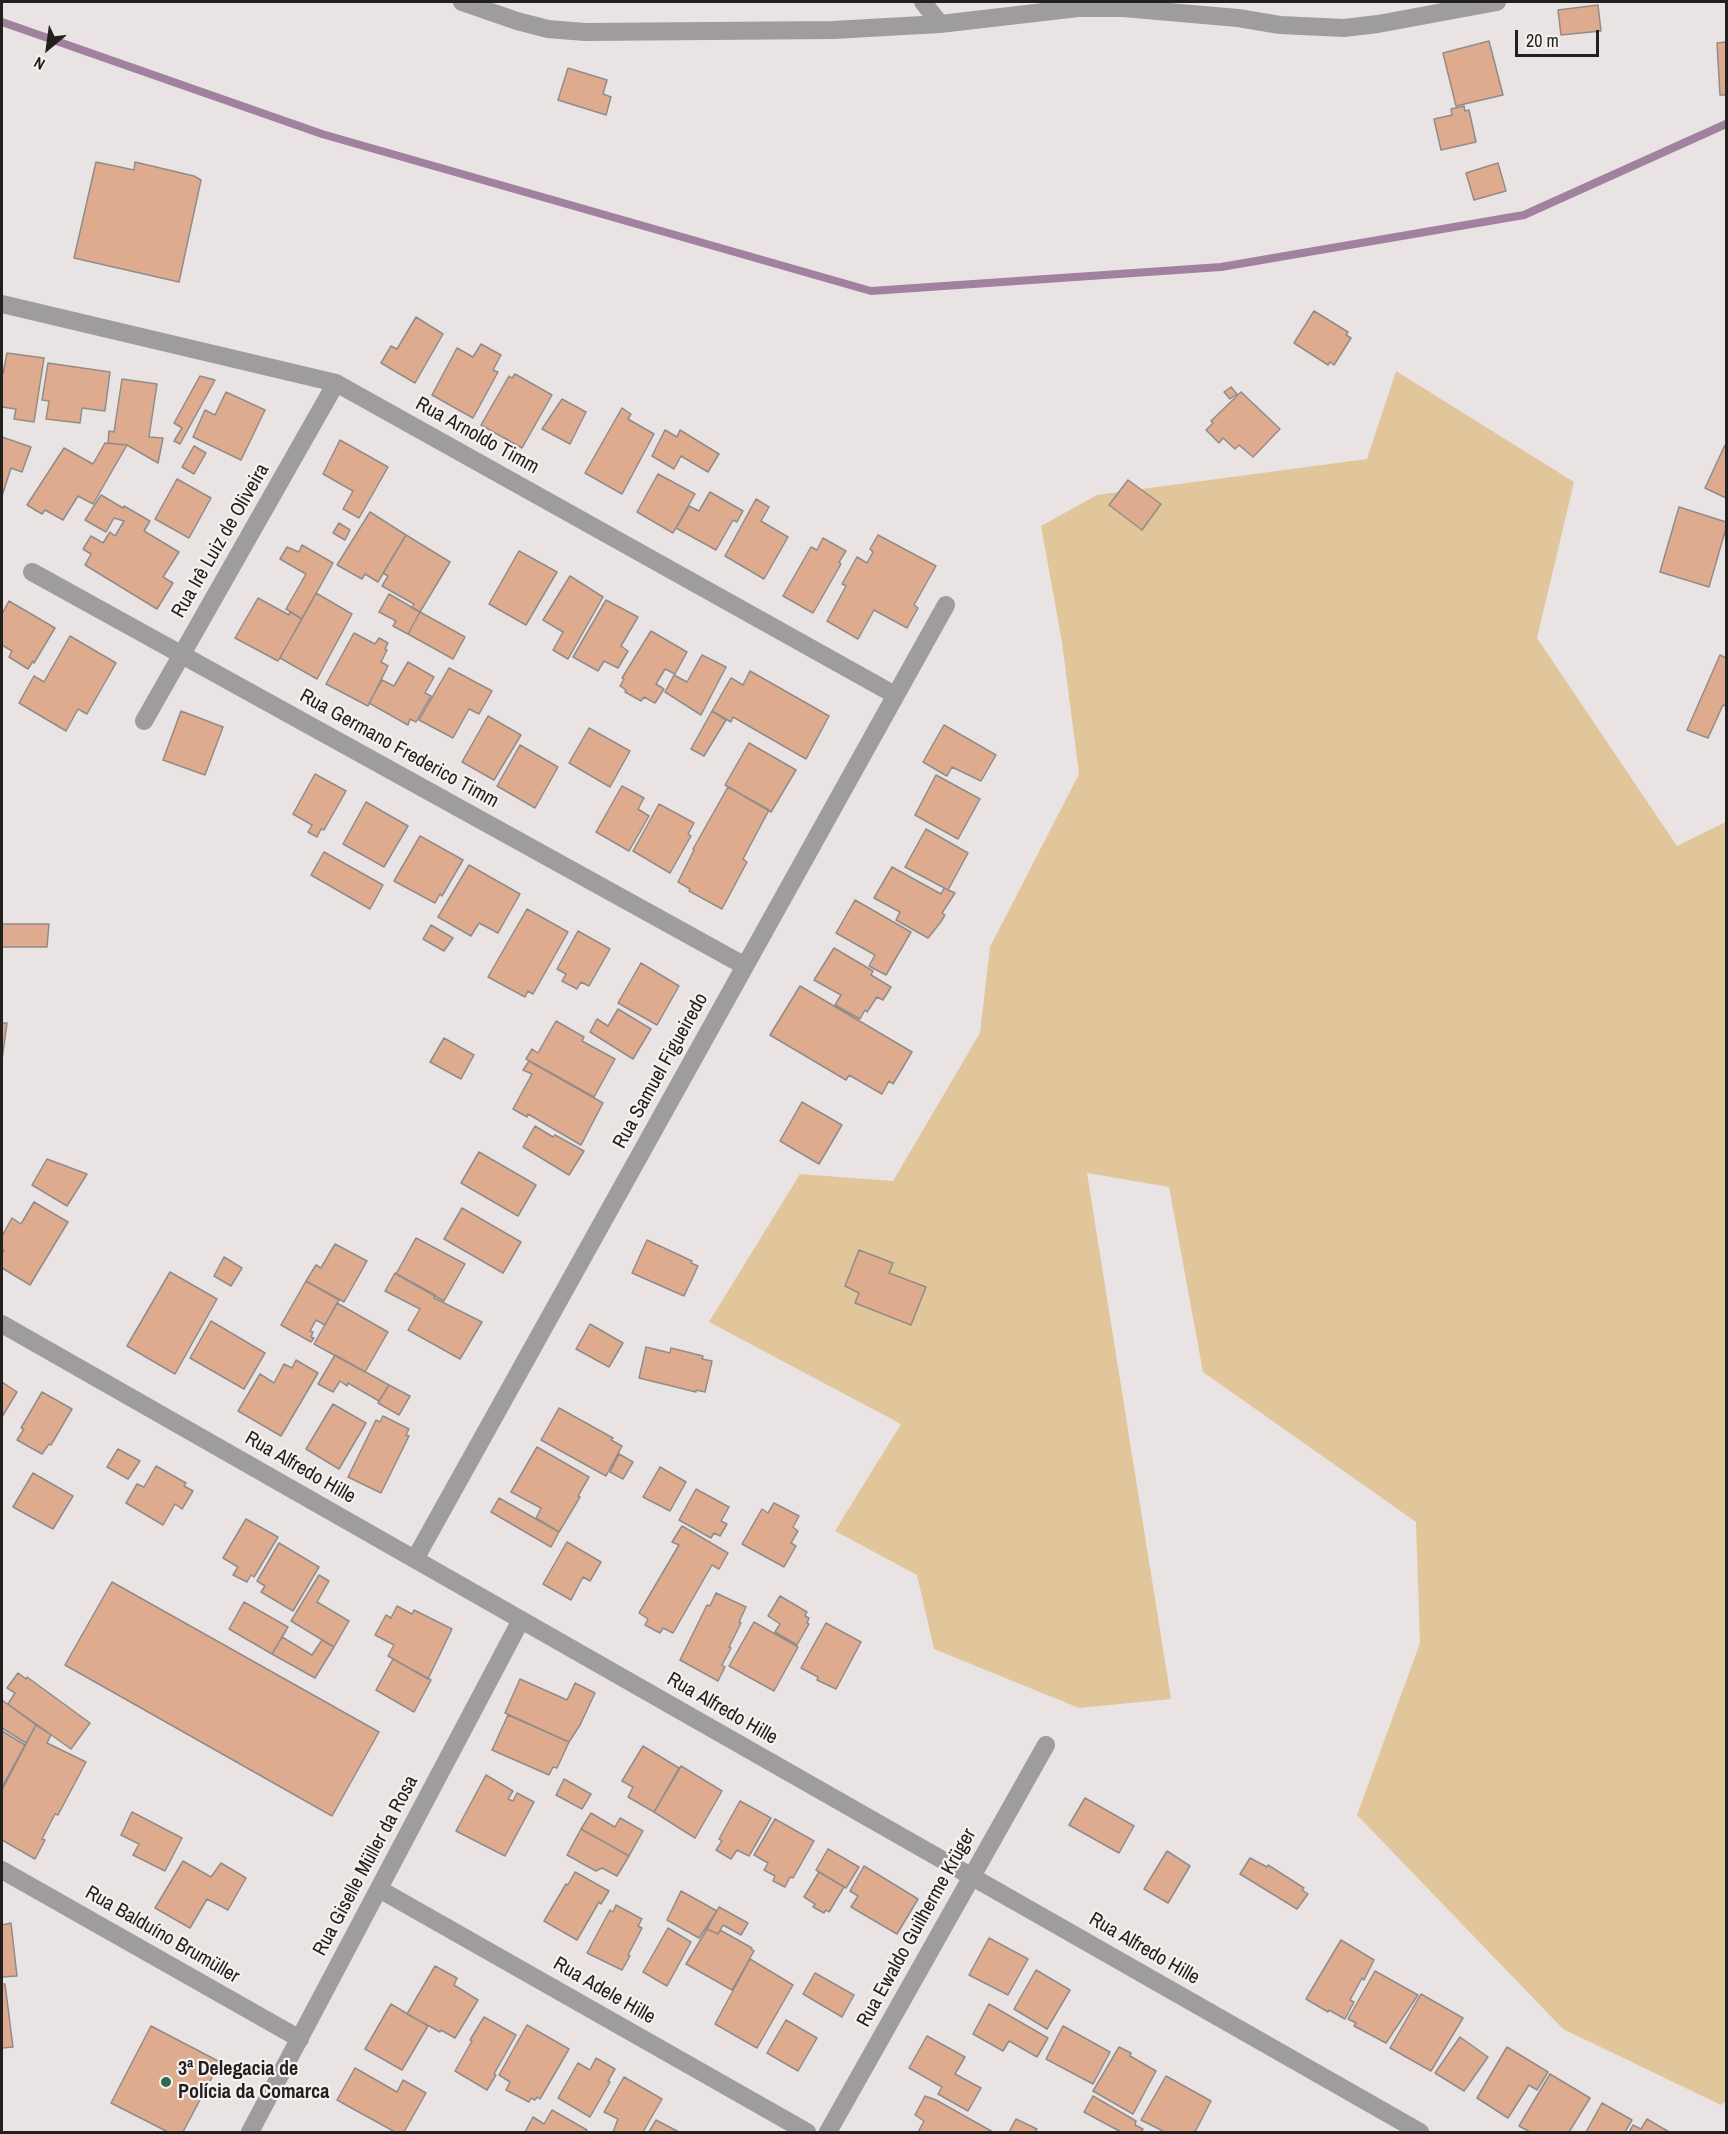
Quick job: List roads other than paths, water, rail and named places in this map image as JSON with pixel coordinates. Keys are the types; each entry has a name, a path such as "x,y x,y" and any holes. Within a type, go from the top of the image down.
{"street":[{"path":"462,2 548,29 585,32 833,30 940,24 1078,8 1123,8 1238,18 1280,25 1344,28 1497,2"},
{"path":"923,2 940,24"},
{"name":"Rua Arnoldo Timm","path":"2,304 336,383 895,695"},
{"name":"Rua Irê Luiz de Oliveira","path":"144,721 336,383"},
{"name":"Rua Germano Frederico Timm","path":"32,572 745,966"},
{"name":"Rua Samuel Figueiredo","path":"415,1559 946,605"},
{"name":"Rua Alfredo Hille","path":"2,1324 1420,2133"},
{"name":"Rua Giselle Müller da Rosa","path":"250,2133 521,1620"},
{"name":"Rua Ewaldo Guilherme Krüger","path":"828,2133 1046,1745"},
{"name":"Rua Balduíno Brumüller","path":"2,1870 300,2039"},
{"name":"Rua Adele Hille","path":"379,1889 807,2133"}],"waterway":[{"path":"2,22 322,134 871,291 1221,267 1524,215 1726,124"}],"place":[{"name":"3ª Delegacia de Polícia da Comarca","path":"166,2082"}]}
